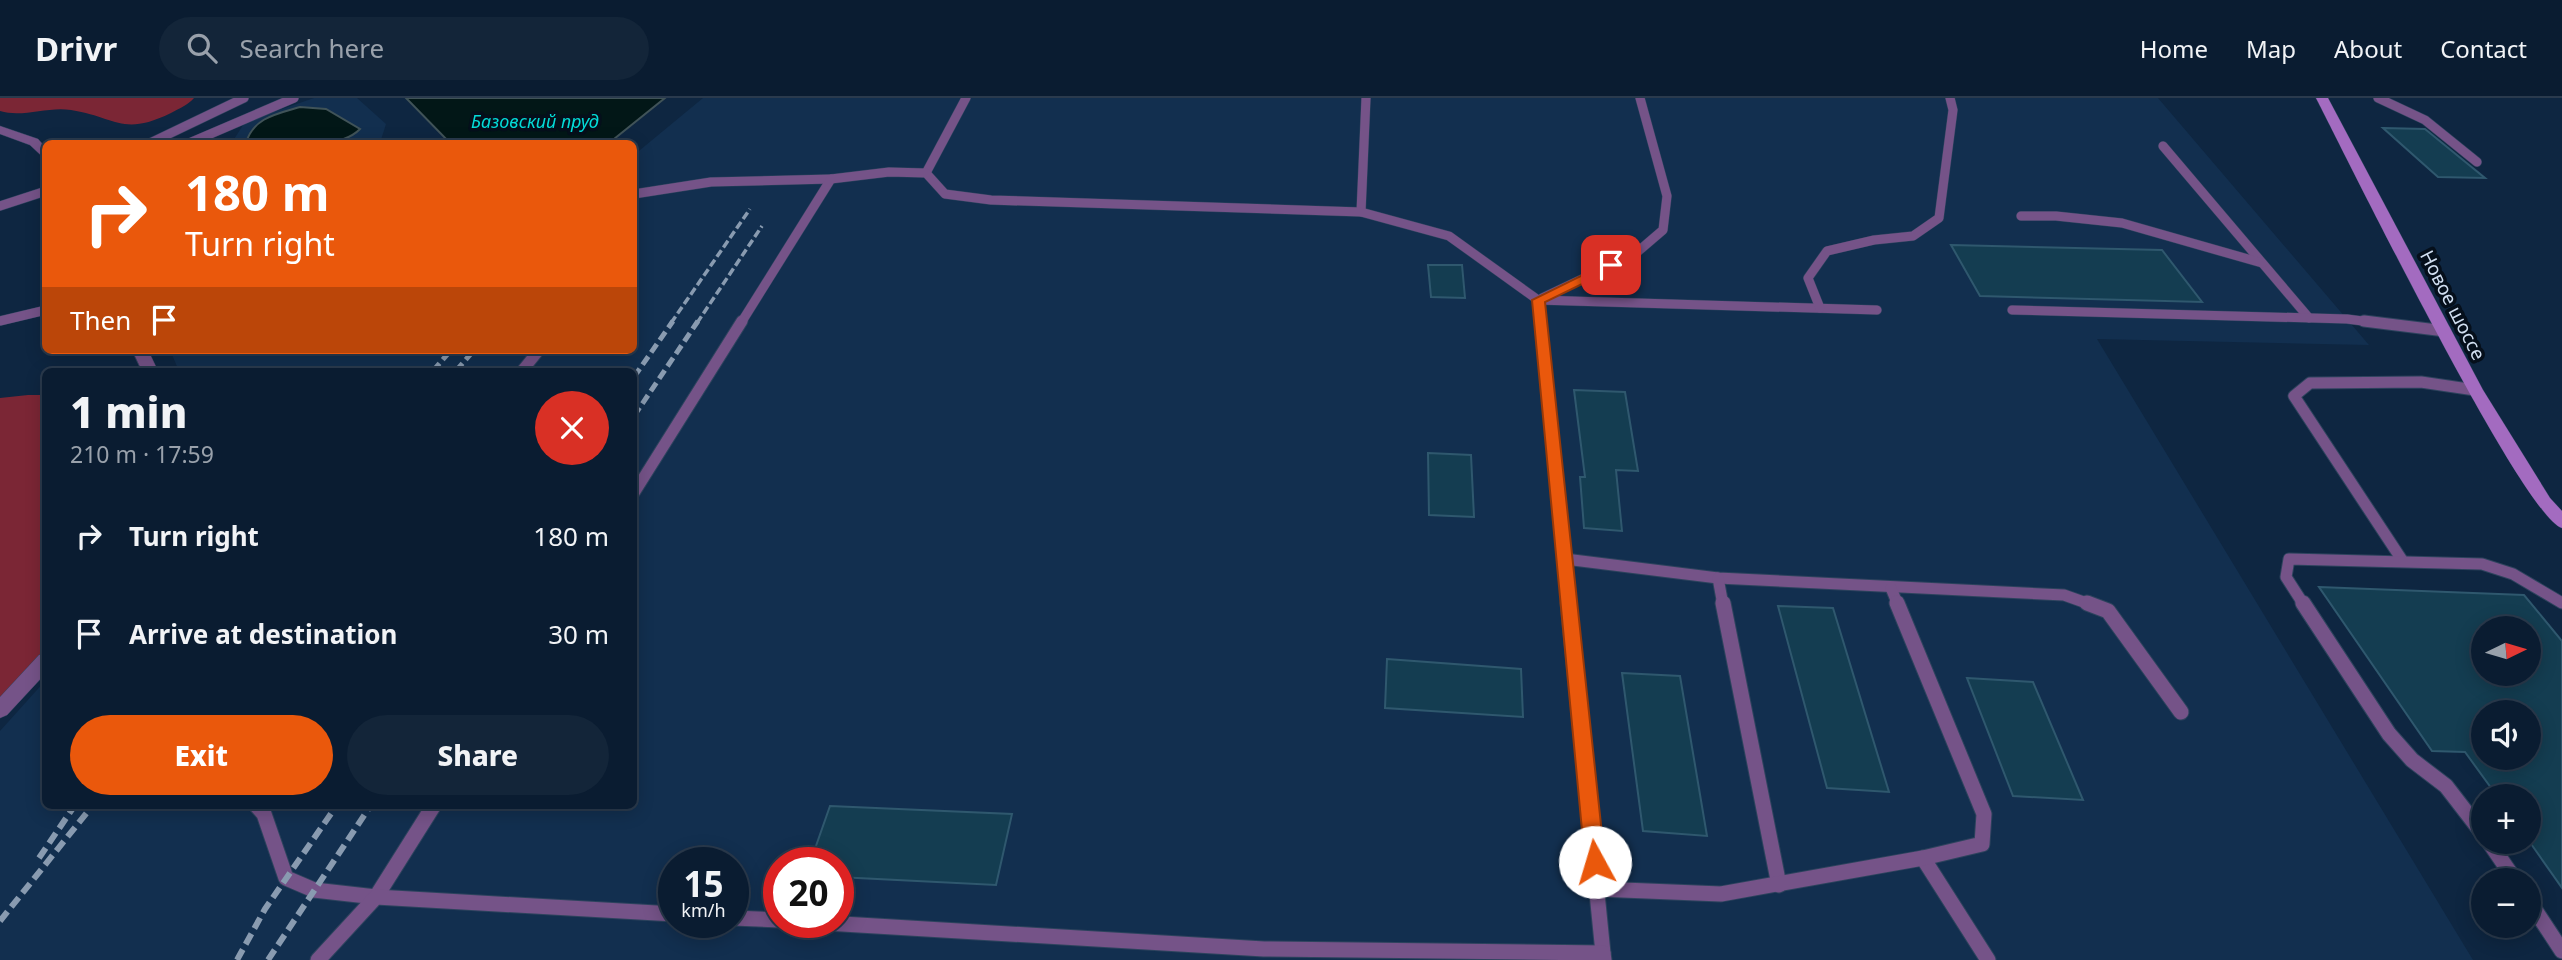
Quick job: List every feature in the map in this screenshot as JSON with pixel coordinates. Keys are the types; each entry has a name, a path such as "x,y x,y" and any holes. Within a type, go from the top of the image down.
{"main road":[{"name":"Новое шоссе","path":"2322,98 2475,390 2544,502 2562,522"}],"street":[{"path":"0,130 34,142 42,151"},
{"path":"0,710 42,664"}],"lane":[{"path":"156,140 244,98"},
{"path":"196,140 294,98"},
{"path":"926,173 966,98"},
{"path":"1361,212 1366,98"},
{"path":"1538,300 1635,254 1663,230 1667,196 1640,98"},
{"path":"1820,308 1808,278 1827,251 1874,240 1913,236 1939,218 1953,110 1950,98"},
{"path":"2378,98 2425,120 2477,162"},
{"path":"2163,146 2309,318"},
{"path":"637,194 712,183 831,179 889,172 926,173 945,194 991,200 1361,212 1449,236 1538,300 1877,310"},
{"path":"637,488 831,179"},
{"path":"0,206 42,192"},
{"path":"2021,216 2056,216 2122,223 2262,263"},
{"path":"854,925 1264,949 1604,957 1538,300"},
{"path":"2012,310 2309,318 2383,322 2445,331"},
{"path":"0,321 42,311"},
{"path":"524,368 536,354"},
{"path":"2402,560 2294,396 2310,383 2421,382 2475,390"},
{"path":"1564,559 1718,578 2064,595 2108,611 2181,712"},
{"path":"2471,818 2446,786 2412,760 2389,734 2286,577 2289,559 2482,564 2513,574 2562,603"},
{"path":"1718,578 1779,885"},
{"path":"1598,889 1721,894 1923,858 1982,844 1984,814 1891,588"},
{"path":"260,809 264,814 286,878 314,890 376,897 658,913"},
{"path":"318,960 376,897 432,809"},
{"path":"1923,858 1988,960"},
{"path":"2541,919 2562,951"}],"shaded area":[{"path":"0,98 194,98 171,113 141,124 120,123 62,109 18,113 0,111"},
{"path":"314,98 357,98 386,124 381,140 234,140 245,122"},
{"path":"703,98 2158,98 2369,345 2097,339 2473,960 0,960 0,731 42,684 42,809 637,809 637,368 178,368 172,354 637,354 637,153"},
{"path":"42,395 42,655 0,704 0,398"}],"water":[{"name":"Базовский пруд","path":"406,98 665,98 613,140 447,140"},
{"path":"300,107 326,109 360,129 340,140 247,140 260,122"}],"building":[{"path":"2383,128 2425,129 2485,178 2438,177"},
{"path":"1951,245 2162,250 2202,302 1980,296"},
{"path":"1428,265 1462,265 1465,298 1431,297"},
{"path":"1574,390 1625,392 1638,471 1616,470 1622,531 1584,528 1580,477 1585,477"},
{"path":"1428,453 1471,455 1474,517 1429,515"},
{"path":"2319,587 2524,595 2562,641 2562,888 2538,854 2541,854 2541,784 2488,784 2478,770 2541,770 2541,700 2471,700 2471,760 2465,752 2432,751"},
{"path":"1778,606 1833,608 1889,792 1827,788"},
{"path":"1387,659 1521,669 1523,717 1385,708"},
{"path":"1622,673 1680,676 1707,836 1643,831"},
{"path":"1967,678 2033,682 2083,800 2013,796"},
{"path":"830,806 1012,814 996,885 854,878 854,847 816,847"}],"railway":[{"path":"671,323 750,209"},
{"path":"697,323 762,226"},
{"path":"637,373 673,321"},
{"path":"637,412 698,321"},
{"path":"436,368 448,354"},
{"path":"459,368 471,354"},
{"path":"39,858 72,809"},
{"path":"0,921 90,809"},
{"path":"237,960 265,909 334,809"},
{"path":"268,960 368,809"}],"route":[{"path":"1595,862 1538,300 1611,265"}]}
